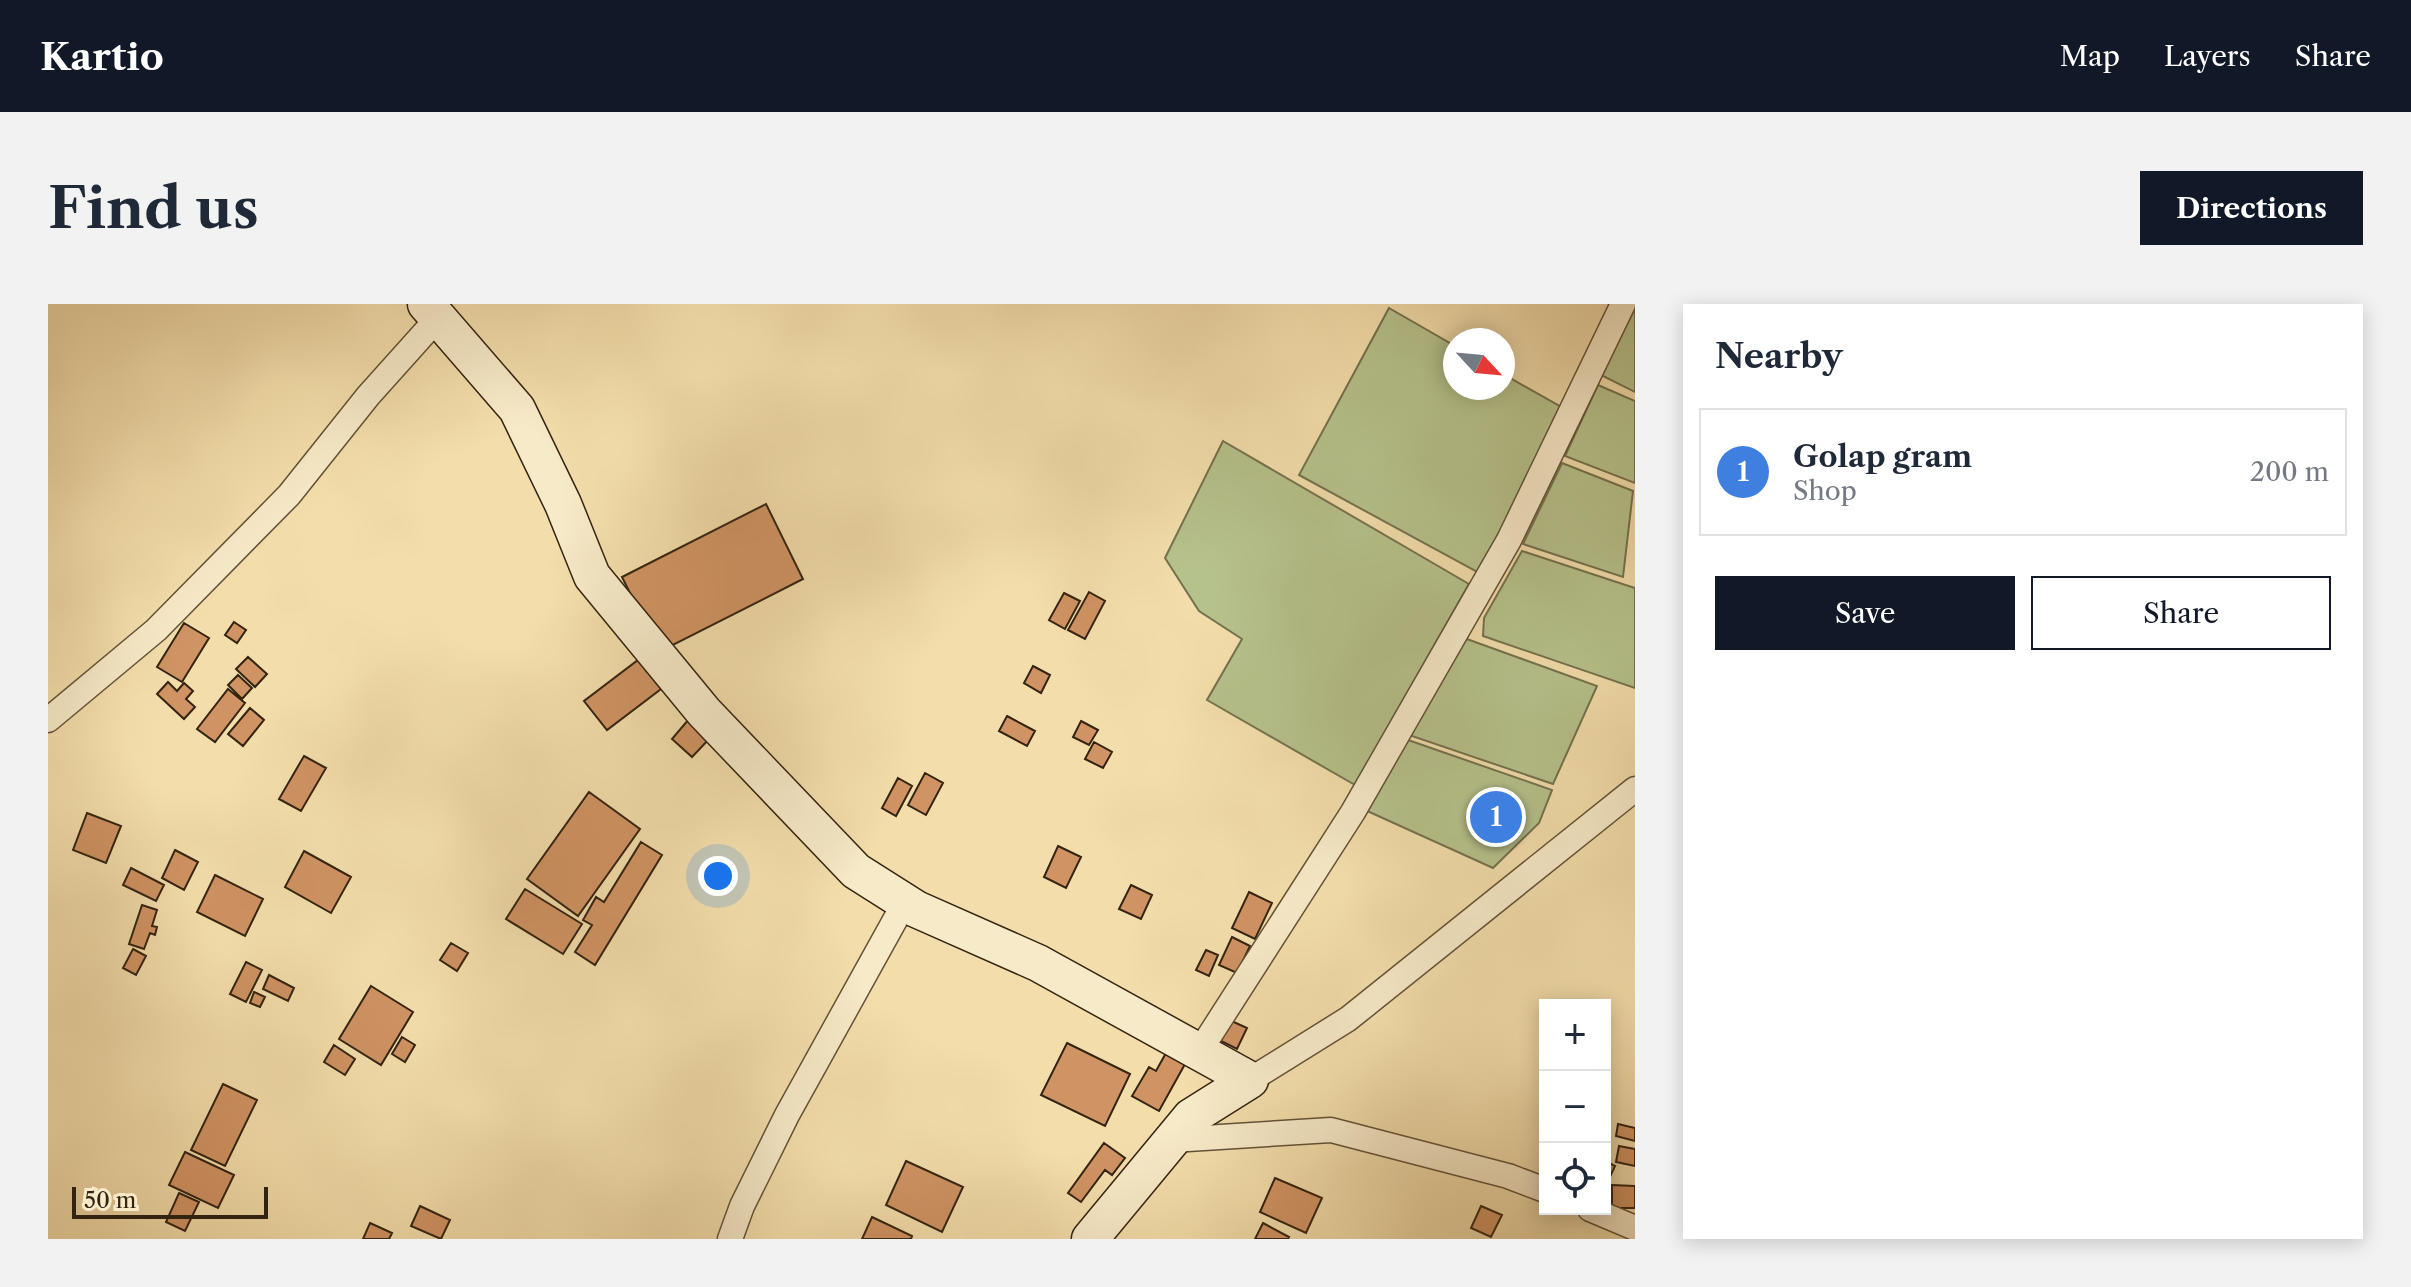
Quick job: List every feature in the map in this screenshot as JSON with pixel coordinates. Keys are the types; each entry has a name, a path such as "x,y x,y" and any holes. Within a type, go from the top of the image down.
{"street":[{"path":"1199,1052 1353,812 1509,540 1623,304"},
{"path":"48,720 156,630 289,495 432,312 517,409 563,504 592,576 704,712 856,871 905,902 1038,963 1250,1080"},
{"path":"1090,1239 1191,1117 1348,1019 1635,789"},
{"path":"730,1239 742,1206 787,1115 905,902"},
{"path":"1172,1140 1331,1130 1508,1176 1539,1188"},
{"path":"1604,1215 1635,1228"}],"green space":[{"path":"1389,308 1443,339 1443,400 1515,400 1515,381 1563,408 1479,573 1299,475"},
{"path":"1635,308 1635,392 1601,375"},
{"path":"1598,385 1635,401 1635,483 1565,456"},
{"path":"1223,441 1469,584 1355,785 1207,700 1242,639 1199,611 1165,558"},
{"path":"1562,463 1633,491 1623,577 1523,544"},
{"path":"1522,551 1635,588 1635,688 1483,636 1484,618"},
{"path":"1464,638 1597,686 1553,784 1409,735"},
{"path":"1408,740 1552,790 1539,823 1493,868 1365,810"}],"building":[{"path":"766,504 803,579 659,652 622,577"},
{"path":"1089,592 1105,601 1085,639 1068,630"},
{"path":"1064,593 1080,601 1065,629 1049,620"},
{"path":"234,622 246,630 237,643 225,635"},
{"path":"184,623 209,638 182,682 157,667"},
{"path":"248,657 267,674 255,687 236,669"},
{"path":"638,660 661,689 607,730 584,701"},
{"path":"1033,666 1050,675 1041,693 1024,683"},
{"path":"238,675 252,688 242,699 228,685"},
{"path":"168,682 177,691 184,683 193,691 186,699 195,707 184,719 157,694"},
{"path":"228,689 245,703 215,742 197,729"},
{"path":"250,708 264,720 243,746 228,734"},
{"path":"1007,716 1035,731 1027,746 999,731"},
{"path":"689,719 710,738 692,757 672,739"},
{"path":"1081,721 1098,730 1089,745 1073,737"},
{"path":"1094,742 1112,752 1103,768 1085,759"},
{"path":"304,756 326,768 301,811 279,799"},
{"path":"925,773 943,783 926,815 908,805"},
{"path":"898,778 912,786 896,816 882,808"},
{"path":"589,792 640,829 578,916 527,879"},
{"path":"87,813 121,826 106,863 73,850"},
{"path":"641,842 662,855 595,965 575,952 592,925 583,920 596,897 604,902"},
{"path":"1058,846 1081,857 1066,888 1044,877"},
{"path":"175,850 198,862 184,890 162,878"},
{"path":"304,851 351,877 331,913 285,887"},
{"path":"131,868 164,885 156,901 123,885"},
{"path":"215,875 263,899 245,936 197,912"},
{"path":"1131,885 1152,895 1141,919 1119,909"},
{"path":"525,889 582,924 563,954 506,919"},
{"path":"1249,892 1272,903 1255,939 1232,928"},
{"path":"142,905 157,910 152,926 157,927 155,935 150,933 144,949 129,944"},
{"path":"1232,937 1250,946 1237,973 1219,965"},
{"path":"451,943 468,953 457,971 440,960"},
{"path":"133,949 146,956 136,975 123,968"},
{"path":"1206,950 1218,955 1209,976 1196,970"},
{"path":"246,962 262,970 246,1002 230,994"},
{"path":"269,975 294,988 288,1001 263,989"},
{"path":"371,986 413,1012 381,1065 339,1039"},
{"path":"254,992 265,997 260,1007 250,1003"},
{"path":"1225,1018 1247,1028 1237,1049 1221,1041"},
{"path":"402,1037 415,1045 405,1062 392,1054"},
{"path":"1067,1043 1130,1074 1105,1126 1041,1095"},
{"path":"1171,1044 1190,1055 1159,1111 1132,1096 1149,1067 1156,1071"},
{"path":"334,1045 355,1059 345,1075 324,1062"},
{"path":"223,1084 257,1100 225,1166 191,1150"},
{"path":"1618,1124 1635,1128 1635,1141 1616,1136"},
{"path":"1104,1143 1125,1158 1112,1175 1105,1170 1081,1202 1068,1193"},
{"path":"1619,1146 1635,1149 1635,1166 1616,1162"},
{"path":"185,1152 234,1175 218,1208 169,1185"},
{"path":"906,1161 963,1187 942,1232 886,1205"},
{"path":"1275,1178 1322,1198 1306,1233 1260,1212"},
{"path":"1612,1185 1635,1186 1635,1208 1612,1208"},
{"path":"179,1193 199,1202 185,1231 166,1222"},
{"path":"420,1206 450,1220 441,1239 411,1226"},
{"path":"1481,1206 1502,1215 1491,1237 1471,1228"},
{"path":"872,1217 912,1236 911,1239 862,1239"},
{"path":"370,1223 392,1233 389,1239 363,1239"},
{"path":"1263,1223 1289,1237 1288,1239 1255,1239"}],"place":[{"name":"Golap gram","path":"1496,817"}]}
